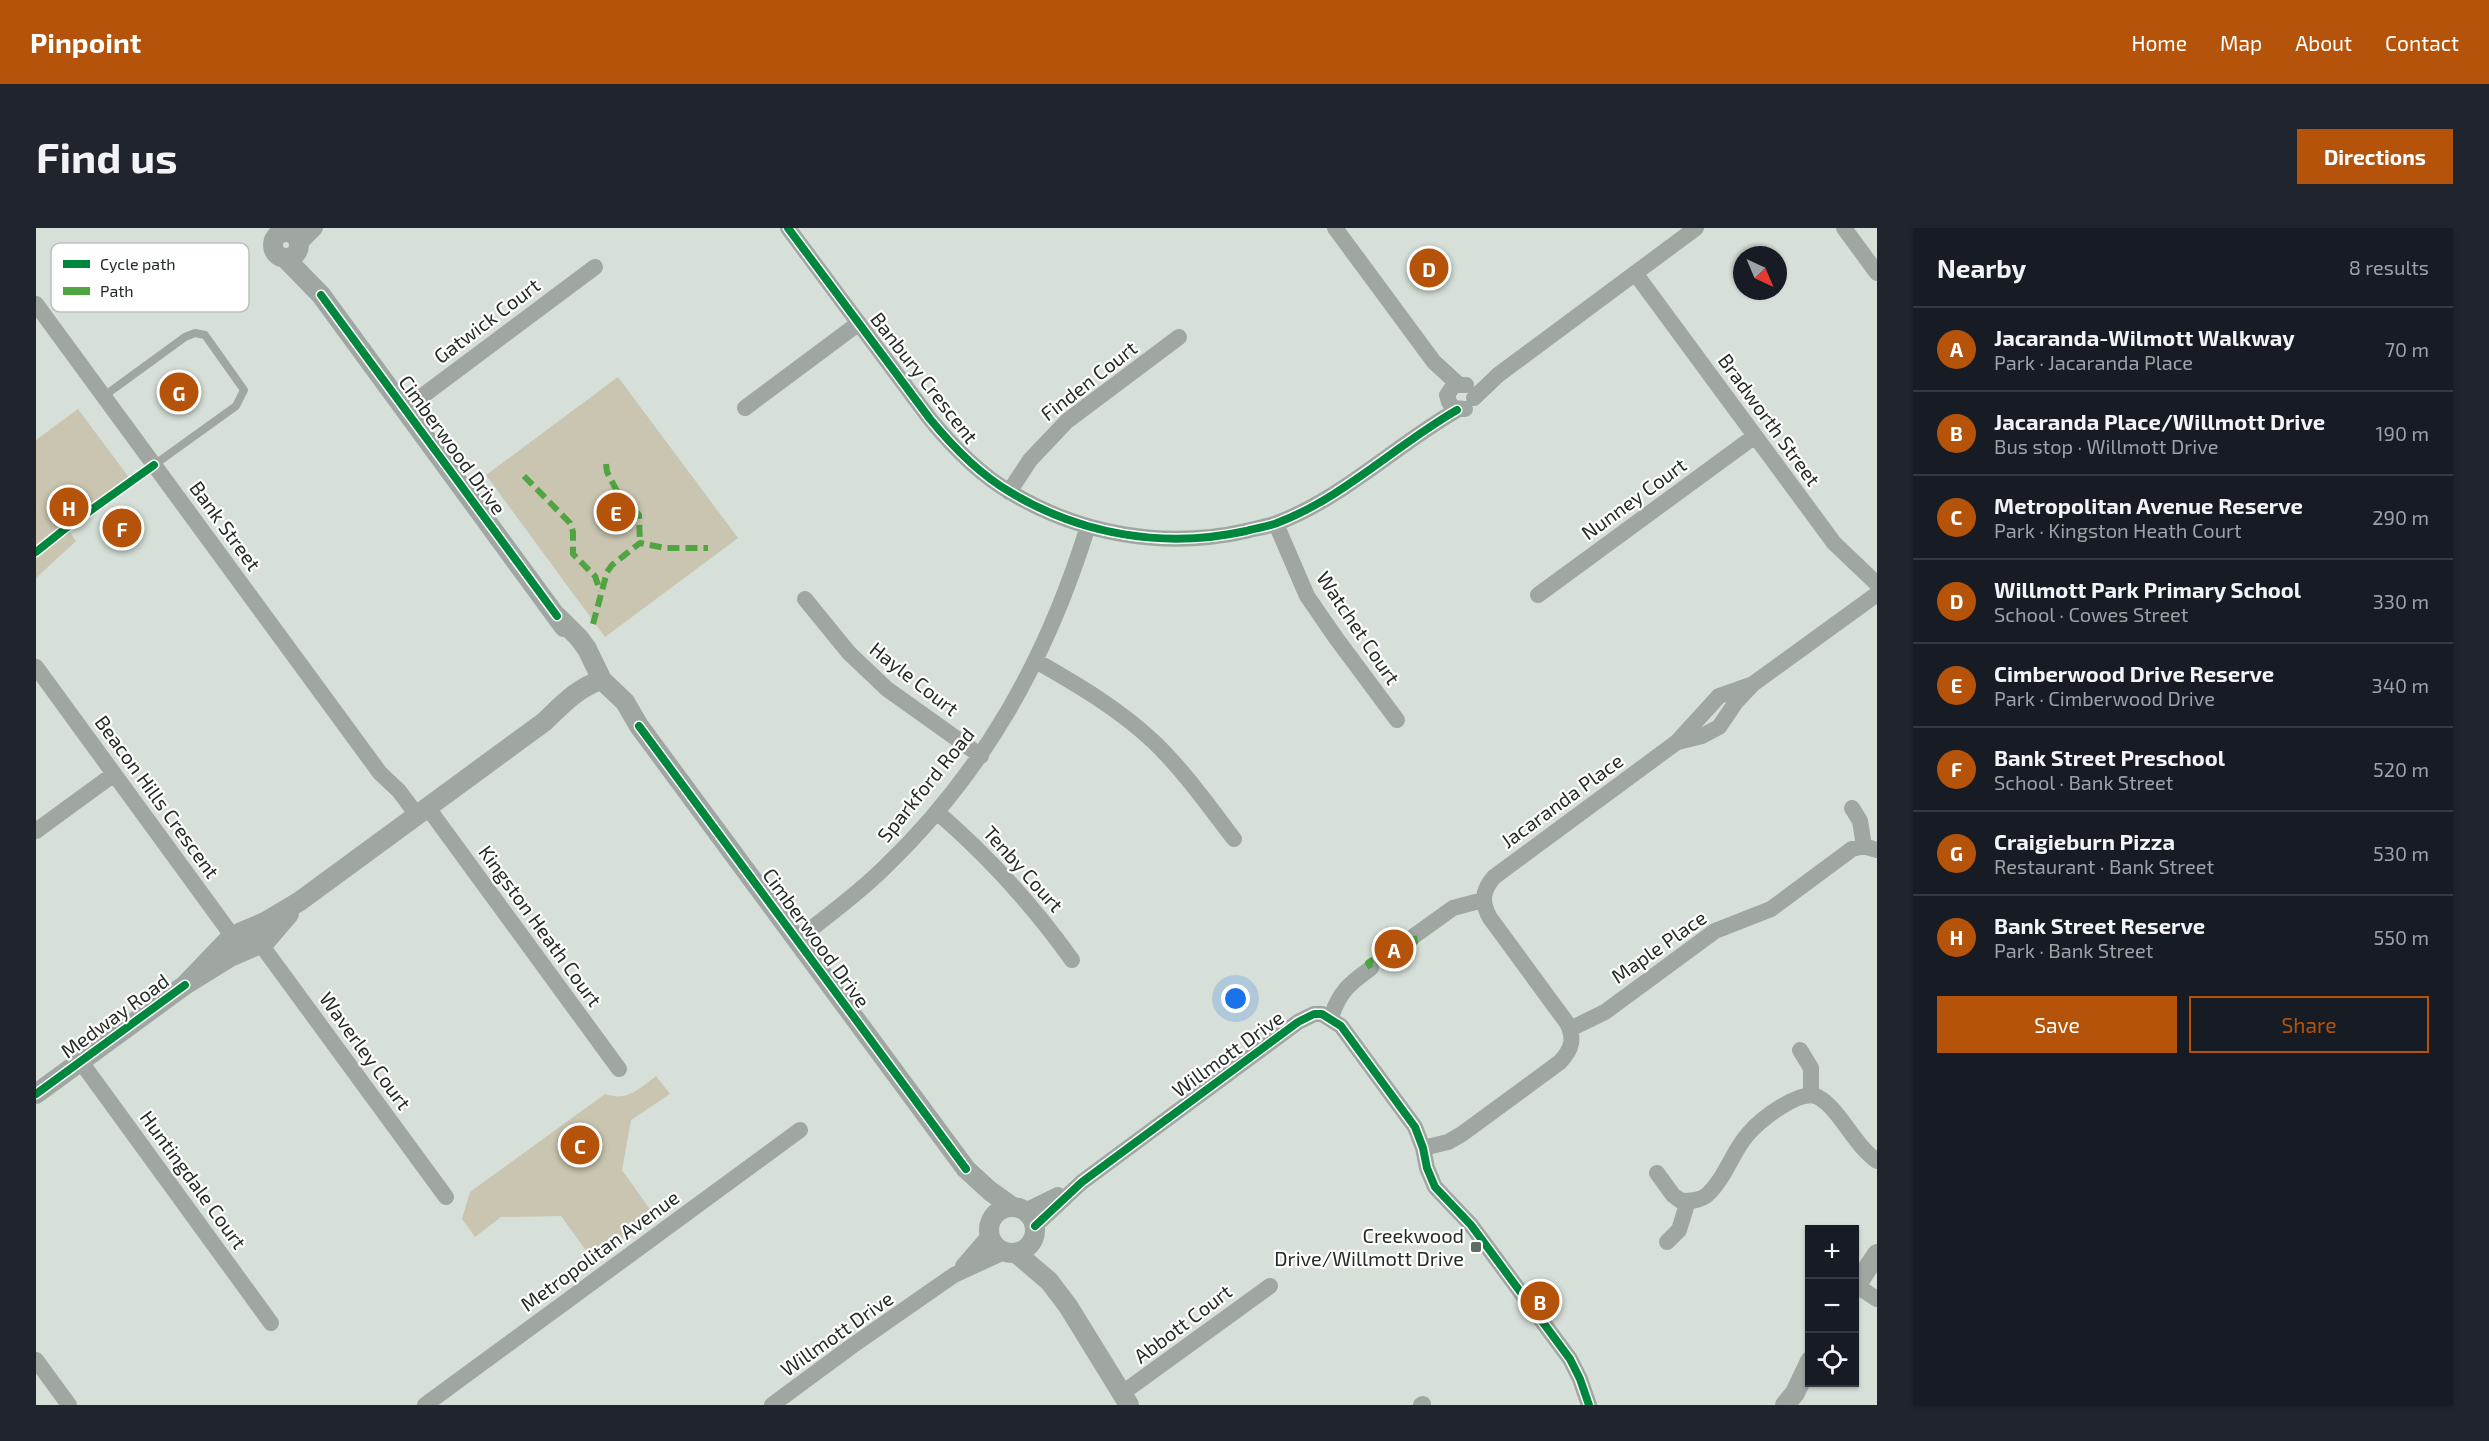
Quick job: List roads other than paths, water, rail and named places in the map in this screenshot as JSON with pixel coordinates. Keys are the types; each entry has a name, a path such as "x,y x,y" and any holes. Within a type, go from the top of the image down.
{"street":[{"path":"287,238 315,228"},
{"name":"Banbury Crescent","path":"788,228 930,419 968,460 1009,492 1044,510 1088,526 1139,537 1191,539 1232,534 1276,524 1340,490 1426,428 1459,395 1498,375 1696,228"},
{"path":"1335,228 1459,395"},
{"path":"1844,228 1877,273"},
{"name":"Cimberwood Drive","path":"287,238 321,295 557,616 587,649 596,685 625,702 639,726 966,1169 980,1196 989,1230"},
{"name":"Gatwick Court","path":"405,409 595,267"},
{"name":"Bradworth Street","path":"1635,273 1834,543 1877,584"},
{"name":"Bank Street","path":"36,304 380,773 399,791 418,815"},
{"path":"745,408 859,323"},
{"name":"Finden Court","path":"1009,492 1030,460 1068,421 1179,337"},
{"name":"Nunney Court","path":"1538,595 1755,436"},
{"name":"Watchet Court","path":"1276,524 1307,596 1397,720"},
{"name":"Sparkford Road","path":"797,940 884,868 937,812 981,756 1036,661 1072,576 1088,526"},
{"name":"Jacaranda Place","path":"1483,900 1487,884 1494,877 1677,742 1702,736 1719,727 1736,702 1754,684 1877,594"},
{"name":"Hayle Court","path":"805,599 849,653 887,689 981,756"},
{"path":"1036,661 1085,689 1148,736 1177,765 1234,839"},
{"name":"Beacon Hills Crescent","path":"36,668 114,774 246,940"},
{"name":"Medway Road","path":"36,1094 185,985 223,943 246,940 544,722 575,693 596,685"},
{"path":"36,831 114,774"},
{"name":"Maple Place","path":"1570,1029 1605,1012 1715,931 1763,914 1852,849 1870,848 1860,821 1852,808"},
{"name":"Tenby Court","path":"937,812 977,846 1009,880 1072,960"},
{"name":"Kingston Heath Court","path":"418,815 619,1069"},
{"path":"1414,936 1453,908 1483,900 1490,918 1570,1029 1572,1042 1570,1049 1560,1062 1462,1134 1448,1142 1423,1148"},
{"name":"Waverley Court","path":"246,940 446,1197"},
{"path":"1371,968 1340,994 1331,1017 1341,1026 1415,1127 1423,1148 1426,1168 1435,1187 1471,1225 1569,1359 1580,1379 1589,1405"},
{"name":"Willmott Drive","path":"1026,1221 1298,1022 1314,1014 1331,1017"},
{"path":"1800,1050 1811,1068 1811,1095"},
{"name":"Huntingdale Court","path":"81,1062 271,1323"},
{"path":"1657,1173 1673,1195 1681,1201 1702,1198 1712,1190 1742,1141 1755,1127 1790,1101 1804,1095 1811,1095 1829,1107 1856,1143 1877,1161"},
{"name":"Metropolitan Avenue","path":"424,1405 800,1130"},
{"name":"Cimberwood Drive","path":"966,1169 1026,1221"},
{"path":"1667,1242 1679,1230 1688,1201"},
{"path":"1026,1221 997,1211 989,1230 997,1248 1010,1252 1048,1281"},
{"path":"1010,1252 1028,1246 1026,1221"},
{"path":"1026,1221 1048,1281 1078,1322 1125,1400"},
{"name":"Willmott Drive","path":"772,1405 852,1346 921,1301 954,1275 989,1230"},
{"name":"Willmott Drive","path":"954,1275 1010,1252"},
{"path":"1877,1254 1863,1282 1877,1299"},
{"name":"Abbott Court","path":"1125,1400 1270,1286"},
{"path":"37,1365 69,1405"},
{"path":"1777,1405 1786,1388 1805,1367"},
{"path":"1785,1405 1795,1393 1805,1371"}],"lane":[{"path":"104,396 185,337 195,333 205,335 244,390 236,405 154,465"}],"place":[{"name":"Willmott Park Primary School","path":"1429,268"},
{"name":"Craigieburn Pizza","path":"179,392"},
{"name":"Bank Street Reserve","path":"69,507"},
{"name":"Cimberwood Drive Reserve","path":"616,512"},
{"name":"Bank Street Preschool","path":"122,528"},
{"name":"Jacaranda-Wilmott Walkway","path":"1394,949"},
{"name":"Metropolitan Avenue Reserve","path":"580,1145"},
{"name":"Creekwood Drive/Willmott Drive","path":"1476,1247"},
{"name":"Jacaranda Place/Willmott Drive","path":"1540,1301"}]}
